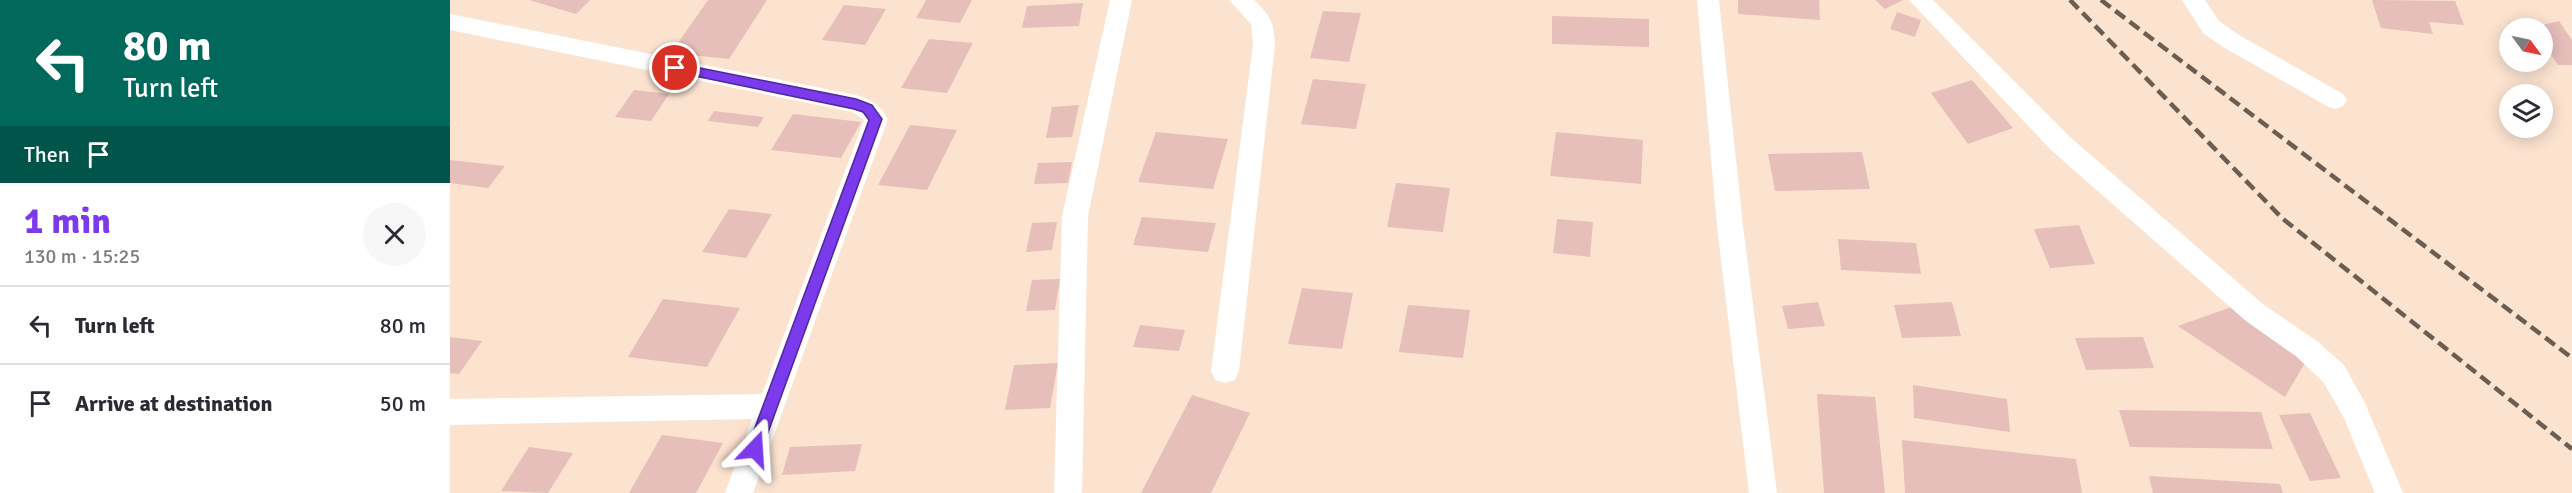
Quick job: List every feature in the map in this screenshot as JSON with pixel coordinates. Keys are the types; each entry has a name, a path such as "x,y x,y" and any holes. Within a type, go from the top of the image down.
{"street":[{"path":"1068,493 1075,216 1121,0"},
{"path":"1225,371 1264,45 1262,21 1240,0"},
{"path":"1708,0 1730,226 1763,493"},
{"path":"1920,0 2061,144 2255,313 2307,349 2334,374 2355,412 2389,493"},
{"path":"2193,0 2211,27 2335,100"},
{"path":"450,22 856,104 868,109 876,119 739,493"},
{"path":"450,412 771,406"}],"building":[{"path":"529,0 590,0 576,14"},
{"path":"708,0 767,0 729,59 671,53"},
{"path":"926,0 972,0 960,23 916,18"},
{"path":"1738,0 1819,0 1820,20 1738,14"},
{"path":"1875,0 1903,0 1885,9"},
{"path":"2372,0 2455,1 2464,25 2429,22 2433,34 2381,28"},
{"path":"1083,3 1079,26 1022,28 1027,6"},
{"path":"844,5 886,9 865,45 822,40"},
{"path":"1323,11 1361,13 1349,62 1310,58"},
{"path":"1897,12 1921,20 1915,37 1890,29"},
{"path":"1552,16 1649,19 1649,47 1552,44"},
{"path":"2559,21 2572,40 2572,65 2558,65 2553,58 2553,22"},
{"path":"929,39 973,43 947,93 901,88"},
{"path":"1313,79 1366,84 1356,129 1301,124"},
{"path":"1972,80 2013,128 1968,144 1931,93"},
{"path":"634,90 669,94 651,121 615,117"},
{"path":"1079,105 1072,137 1046,138 1052,107"},
{"path":"714,111 764,117 758,127 708,121"},
{"path":"793,114 861,122 841,158 771,150"},
{"path":"910,125 957,130 927,190 878,185"},
{"path":"1156,132 1228,139 1213,189 1138,182"},
{"path":"1556,132 1643,140 1641,184 1550,176"},
{"path":"1862,152 1870,189 1775,191 1768,154"},
{"path":"450,160 505,166 488,188 450,183"},
{"path":"1072,162 1068,183 1034,184 1038,163"},
{"path":"1396,183 1450,188 1443,232 1387,227"},
{"path":"729,209 772,214 746,258 702,252"},
{"path":"1142,217 1216,223 1208,252 1133,245"},
{"path":"1557,219 1593,222 1590,257 1553,253"},
{"path":"1057,222 1052,250 1026,252 1032,223"},
{"path":"2079,225 2095,264 2050,268 2034,229"},
{"path":"1838,239 1916,243 1921,274 1841,270"},
{"path":"1060,279 1055,310 1026,311 1032,280"},
{"path":"1302,288 1353,293 1342,349 1288,344"},
{"path":"663,299 740,308 707,367 628,357"},
{"path":"1818,302 1825,326 1788,329 1782,306"},
{"path":"1952,302 1961,336 1902,338 1894,305"},
{"path":"1408,305 1470,310 1463,358 1399,352"},
{"path":"2234,306 2308,358 2285,397 2178,326"},
{"path":"1140,325 1185,330 1179,351 1133,347"},
{"path":"450,337 482,341 459,374 450,373"},
{"path":"2143,337 2154,368 2086,370 2075,338"},
{"path":"1058,363 1050,408 1005,410 1014,365"},
{"path":"1913,385 2007,399 2010,432 1914,418"},
{"path":"1817,394 1875,397 1885,493 1824,493"},
{"path":"1192,395 1250,413 1211,493 1141,493"},
{"path":"2119,410 2261,412 2273,449 2130,447"},
{"path":"2310,413 2341,478 2310,481 2279,415"},
{"path":"662,435 723,443 696,493 629,493"},
{"path":"1902,440 2076,459 2082,493 1905,493"},
{"path":"862,444 855,471 782,475 790,447"},
{"path":"529,447 573,453 548,493 501,491"},
{"path":"2149,476 2280,484 2283,493 2153,493"}],"railway":[{"path":"2070,0 2283,219 2572,449"},
{"path":"2101,0 2572,358"}],"route":[{"path":"675,68 856,104 868,109 876,119 755,449"}]}
